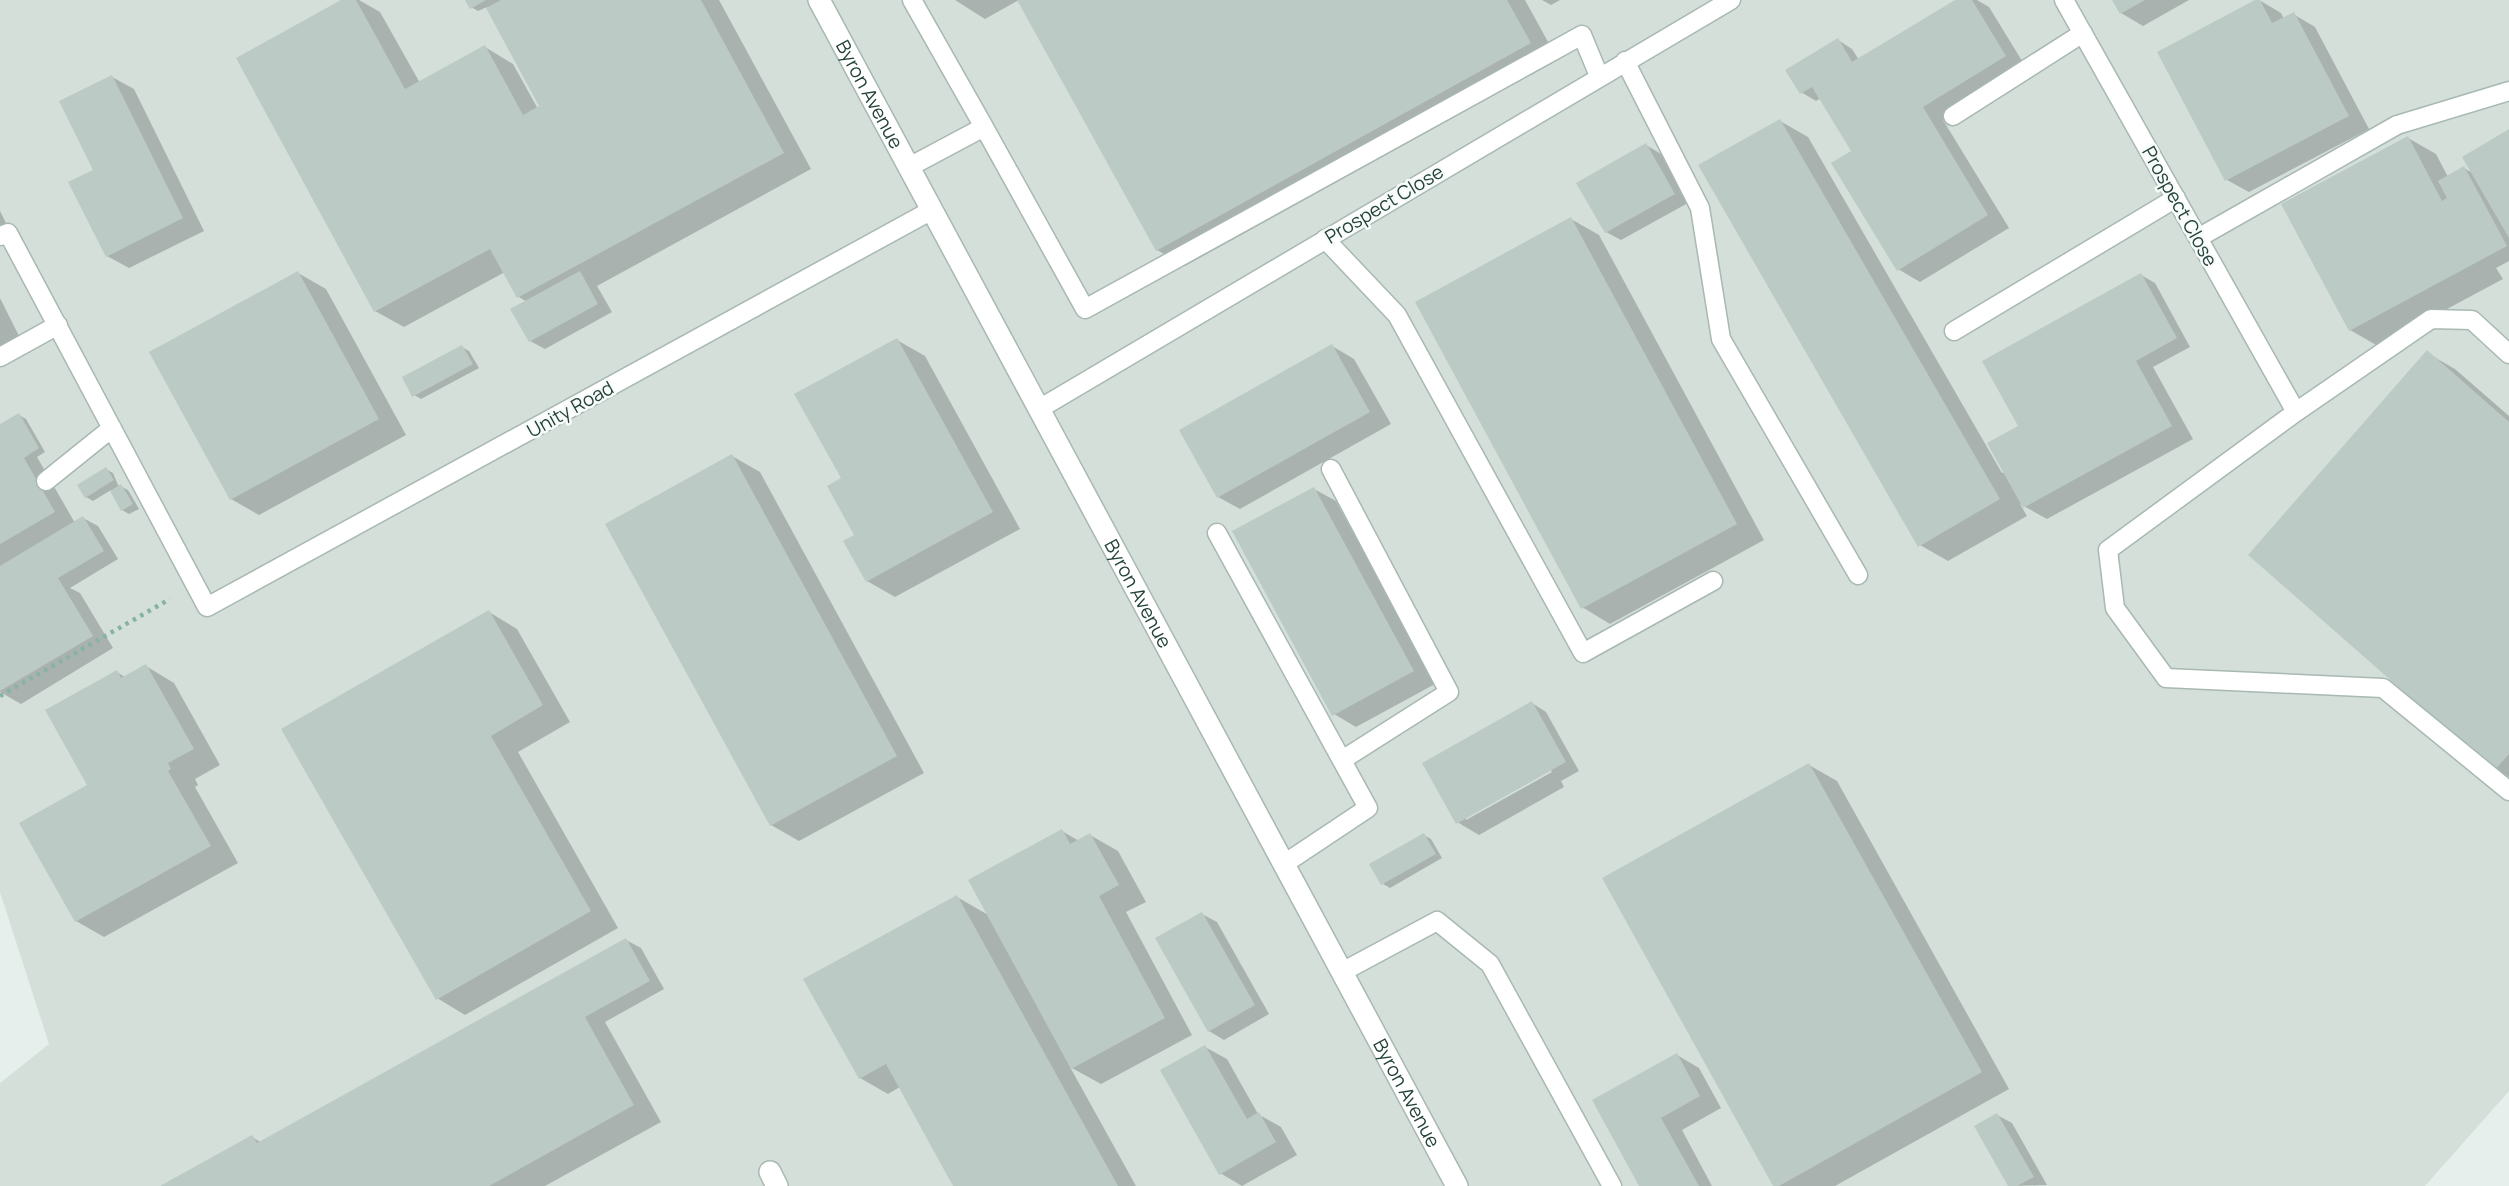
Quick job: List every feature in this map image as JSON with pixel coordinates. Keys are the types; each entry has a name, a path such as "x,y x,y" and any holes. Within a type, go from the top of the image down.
{"street":[{"name":"Byron Avenue","path":"819,0 1457,1186"}],"lane":[{"path":"912,0 1085,309 1582,35 1599,76"},
{"name":"Prospect Close","path":"1039,409 1731,0"},
{"name":"Prospect Close","path":"2064,0 2296,412"},
{"path":"1953,116 2083,33"},
{"path":"1625,61 1700,208 1721,339 1857,575"},
{"path":"2198,238 2398,125 2509,90"},
{"path":"909,167 984,127"},
{"path":"1954,331 2176,198"},
{"name":"Unity Road","path":"207,607 932,211"},
{"path":"0,236 8,233 207,607"},
{"path":"1325,239 1396,315 1583,653 1713,581"},
{"path":"2509,354 2472,320 2431,319 2296,412 2108,550 2115,608 2166,678 2383,688 2509,791"},
{"path":"0,357 58,326"},
{"path":"46,481 112,428"},
{"path":"1331,469 1450,692 1342,760"},
{"path":"1217,533 1368,808 1284,864"},
{"path":"1342,972 1437,921 1490,964 1612,1186"}],"path":[{"path":"0,696 176,596 207,607"}],"shaded area":[{"path":"0,0 2509,0 2509,1091 2425,1186 0,1186 0,1083 49,1044 0,892"}],"building":[{"path":"341,0 356,0 405,89 485,45 523,115 539,106 486,8 501,0 701,0 784,153 517,298 490,249 374,312 236,58"},
{"path":"465,0 486,0 470,9"},
{"path":"1017,0 1507,0 1531,43 1156,251"},
{"path":"1955,0 1972,0 2006,56 1923,107 1988,215 1897,271 1831,163 1851,151 1812,87 1800,94 1785,70 1838,38 1852,62"},
{"path":"2112,0 2145,0 2120,14"},
{"path":"2255,0 2260,0 2272,23 2294,12 2349,116 2225,181 2157,52"},
{"path":"112,75 183,218 106,257 68,182 93,170 59,101"},
{"path":"1780,119 2000,499 1918,547 1698,165"},
{"path":"2509,129 2509,238 2462,157"},
{"path":"2408,136 2442,201 2447,198 2438,181 2464,166 2507,246 2349,331 2281,204"},
{"path":"1646,143 1675,194 1605,233 1576,183"},
{"path":"1571,217 1737,524 1581,609 1415,302"},
{"path":"298,271 379,419 230,500 149,352"},
{"path":"580,271 598,304 529,342 510,309"},
{"path":"2141,273 2177,338 2136,361 2172,426 2023,508 1987,443 2018,426 1982,361"},
{"path":"897,338 993,512 866,582 843,541 854,535 827,486 841,478 794,394"},
{"path":"1332,344 1370,412 1217,498 1179,430"},
{"path":"462,345 473,364 412,397 402,377"},
{"path":"2427,350 2509,422 2509,754 2494,771 2248,555"},
{"path":"19,413 39,448 24,458 55,512 0,544 0,424"},
{"path":"732,454 897,756 770,826 605,524"},
{"path":"106,467 114,480 85,498 77,485"},
{"path":"121,484 133,504 121,511 110,491"},
{"path":"1314,487 1414,671 1332,716 1232,531"},
{"path":"83,516 104,551 58,578 93,636 0,691 0,566"},
{"path":"489,610 543,705 491,736 591,911 436,1000 281,729"},
{"path":"146,664 194,749 168,763 171,769 168,771 211,846 75,922 19,823 87,785 45,710 117,670 121,678"},
{"path":"1532,701 1566,762 1456,824 1422,763"},
{"path":"1809,763 1982,1072 1779,1186 1773,1186 1602,878"},
{"path":"1062,829 1070,844 1090,833 1119,885 1099,896 1165,1018 1071,1069 968,880"},
{"path":"1424,833 1436,854 1381,885 1369,864"},
{"path":"957,895 1118,1186 953,1186 886,1064 859,1079 803,979"},
{"path":"1202,912 1255,1005 1208,1032 1155,938"},
{"path":"626,938 650,981 585,1017 634,1105 489,1186 160,1186 252,1135 257,1143"},
{"path":"1205,1045 1247,1119 1259,1112 1276,1142 1219,1175 1160,1070"},
{"path":"1677,1053 1700,1096 1661,1118 1699,1186 1639,1186 1592,1100"},
{"path":"1997,1113 2034,1177 2017,1186 2008,1186 1974,1126"}]}
